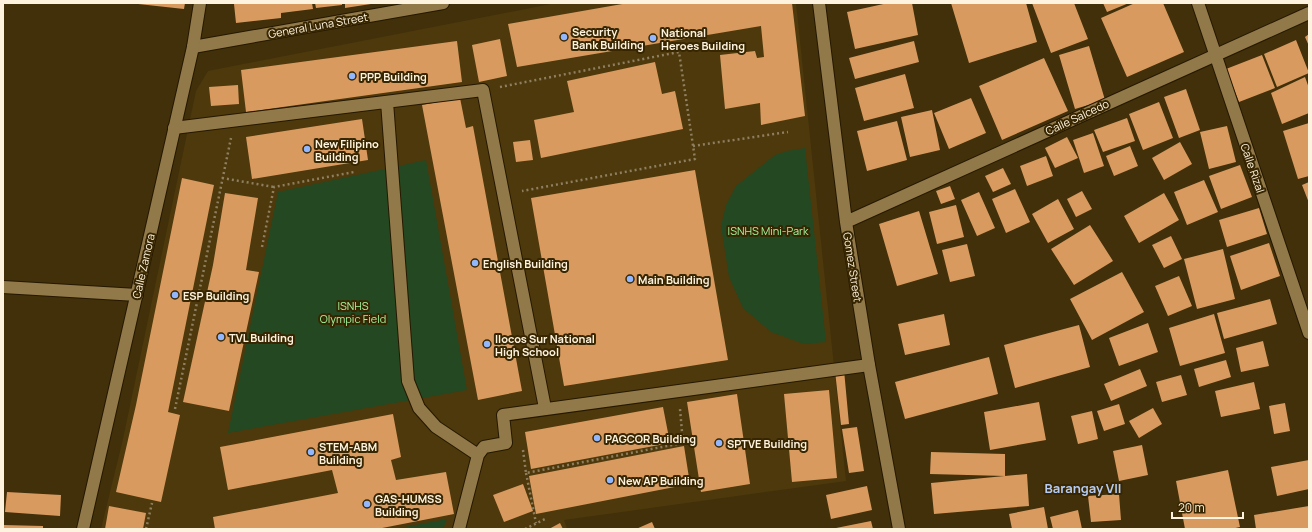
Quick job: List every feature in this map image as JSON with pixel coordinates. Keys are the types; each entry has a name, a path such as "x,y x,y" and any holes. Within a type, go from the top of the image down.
{"street":[{"name":"Calle Zamora","path":"83,529 193,47 200,3"},
{"name":"General Luna Street","path":"193,47 443,3"},
{"name":"Gomez Street","path":"819,3 846,222 869,365 899,529"},
{"name":"Calle Rizal","path":"1198,3 1309,332"},
{"name":"Calle Salcedo","path":"846,222 1214,54 1309,13"},
{"path":"174,128 483,90 545,408"},
{"path":"387,102 408,381 419,408 436,427 478,455"},
{"path":"3,287 137,294"},
{"path":"459,529 478,455 484,447 506,443 503,415 545,408 869,365"}],"path":[{"path":"483,90 679,52 695,159 504,194"},
{"path":"175,409 222,178 236,120"},
{"path":"693,146 788,132"},
{"path":"222,178 274,188 354,172"},
{"path":"262,247 274,188"},
{"path":"526,473 683,443 678,390"},
{"path":"522,442 526,473 536,523"},
{"path":"146,529 152,503"},
{"path":"525,529 547,518"}],"shaded area":[{"name":"Ilocos Sur National High School","path":"556,3 796,3 846,481 564,520 567,529 101,529 123,439 196,91 208,71"}],"green space":[{"name":"ISNHS Mini-Park","path":"805,148 826,342 804,344 771,332 743,308 729,277 721,226 726,205 736,186 775,155"},
{"name":"ISNHS Olympic Field","path":"426,160 467,390 228,433 278,192"},
{"path":"447,519 443,529 394,529"}],"building":[{"path":"129,3 185,3 184,9"},
{"path":"312,3 313,9 281,13 281,18 236,23 234,4"},
{"path":"315,3 342,3 342,5 316,8"},
{"path":"345,3 371,3 371,4 345,8"},
{"path":"628,3 792,3 805,116 761,125 760,103 725,109 720,55 755,51 757,58 764,57 761,26 517,67 508,24"},
{"path":"888,3 912,3 918,35 855,49 847,12"},
{"path":"951,3 1026,3 1037,42 969,63"},
{"path":"1032,3 1074,3 1088,39 1051,53"},
{"path":"1103,3 1129,3 1107,12"},
{"path":"1135,3 1163,3 1184,52 1127,77 1101,18"},
{"path":"1309,34 1309,46 1305,37"},
{"path":"500,39 507,76 479,82 472,45"},
{"path":"1296,40 1309,73 1277,87 1264,54"},
{"name":"PPP Building","path":"457,41 462,82 246,112 241,70"},
{"path":"914,41 919,62 855,79 849,58"},
{"path":"1089,46 1105,100 1075,109 1059,55"},
{"path":"1262,55 1275,88 1239,102 1226,69"},
{"path":"1044,58 1068,111 1002,140 979,86"},
{"path":"655,62 662,94 675,91 683,129 541,158 534,120 574,112 567,81"},
{"path":"905,74 914,108 864,121 855,88"},
{"path":"1305,77 1309,88 1309,113 1282,124 1271,93"},
{"path":"238,85 239,104 211,106 209,87"},
{"path":"1186,89 1200,130 1179,138 1164,97"},
{"name":"English Building","path":"460,98 466,128 473,126 522,391 478,400 422,105"},
{"path":"971,98 986,133 949,149 934,113"},
{"path":"1159,102 1173,138 1143,150 1129,114"},
{"path":"932,110 940,150 910,157 901,117"},
{"path":"1127,118 1135,141 1103,152 1094,130"},
{"name":"New Filipino Building","path":"362,119 368,160 252,179 246,137"},
{"path":"897,121 907,160 867,171 857,131"},
{"path":"1309,123 1309,176 1298,179 1283,131"},
{"path":"1227,126 1236,162 1209,169 1200,132"},
{"path":"1093,133 1104,166 1084,173 1073,140"},
{"path":"1067,137 1078,158 1055,168 1045,148"},
{"path":"530,140 533,160 516,162 513,142"},
{"path":"1180,142 1192,164 1164,180 1152,158"},
{"path":"1130,146 1138,166 1114,176 1106,156"},
{"path":"1046,156 1053,176 1027,186 1020,166"},
{"path":"1240,165 1252,197 1221,209 1209,176"},
{"path":"1003,168 1011,184 993,192 985,176"},
{"name":"Main Building","path":"695,170 728,360 564,386 531,198"},
{"name":"ESP Building","path":"182,178 214,185 168,412 180,415 161,502 116,492 136,405"},
{"path":"1204,180 1218,212 1187,225 1174,192"},
{"path":"1309,182 1309,203 1302,185"},
{"path":"950,186 955,199 941,204 936,191"},
{"path":"1015,189 1030,222 1006,233 992,199"},
{"path":"1082,191 1092,209 1076,217 1067,199"},
{"path":"979,192 995,228 977,236 961,200"},
{"name":"TVL Building","path":"225,193 258,198 246,270 259,272 229,411 183,402 213,265"},
{"path":"1164,193 1179,220 1139,243 1124,216"},
{"path":"1058,199 1074,229 1048,243 1032,214"},
{"path":"956,205 964,237 937,244 929,212"},
{"path":"1259,208 1267,234 1227,247 1219,220"},
{"path":"919,211 938,274 897,286 879,224"},
{"path":"1090,225 1113,261 1074,285 1051,249"},
{"path":"1171,236 1182,259 1164,268 1152,245"},
{"path":"1269,243 1280,276 1241,290 1230,256"},
{"path":"967,244 975,276 950,282 942,250"},
{"path":"1223,249 1235,299 1197,309 1184,259"},
{"path":"1122,272 1144,312 1092,340 1070,299"},
{"path":"1179,276 1192,306 1168,316 1155,286"},
{"path":"1270,299 1277,324 1224,339 1217,313"},
{"path":"944,314 950,345 905,355 898,324"},
{"path":"1214,314 1225,353 1180,366 1169,328"},
{"path":"1148,323 1158,352 1119,366 1109,338"},
{"path":"1079,325 1090,367 1015,388 1004,345"},
{"path":"1263,341 1269,366 1241,372 1236,348"},
{"path":"989,357 998,394 905,419 895,382"},
{"path":"1226,360 1231,377 1199,387 1194,369"},
{"path":"1140,369 1147,386 1111,401 1104,384"},
{"path":"844,370 849,424 841,425 835,371"},
{"path":"1181,375 1187,395 1162,402 1156,382"},
{"path":"1254,382 1260,409 1221,417 1215,391"},
{"path":"829,390 837,478 792,482 784,394"},
{"name":"SPTVE Building","path":"737,394 750,484 701,492 687,402"},
{"path":"1039,402 1046,440 990,450 984,412"},
{"path":"1285,403 1290,431 1274,434 1269,406"},
{"path":"1119,404 1125,424 1104,431 1097,411"},
{"name":"PAGCOR Building","path":"663,407 670,443 531,469 525,432"},
{"path":"1153,408 1162,424 1139,438 1129,421"},
{"path":"1092,411 1098,439 1078,444 1071,416"},
{"path":"393,414 401,457 391,460 396,480 446,472 454,514 377,529 215,529 213,517 338,493 332,470 228,490 220,447"},
{"path":"857,427 864,471 849,473 842,429"},
{"path":"1142,445 1148,475 1119,481 1113,451"},
{"name":"New AP Building","path":"684,446 690,484 536,514 529,476"},
{"path":"931,452 1005,454 1005,476 930,474"},
{"path":"1309,460 1309,489 1277,496 1271,467"},
{"path":"1228,470 1240,527 1231,529 1185,529 1176,481"},
{"path":"1027,474 1029,506 934,514 931,483"},
{"path":"523,484 533,511 504,522 493,495"},
{"path":"867,486 872,510 831,519 826,495"},
{"path":"7,492 61,495 60,516 5,512"},
{"path":"1119,494 1121,520 1091,522 1088,496"},
{"path":"109,506 146,513 143,529 105,529"},
{"path":"1309,506 1309,529 1256,529 1254,515"},
{"path":"1044,507 1048,529 1012,529 1009,514"},
{"path":"1078,510 1082,529 1053,529 1050,517"},
{"path":"871,521 873,529 836,529 836,528"},
{"path":"652,522 655,529 636,529"},
{"path":"560,523 563,529 549,529"},
{"path":"3,525 43,526 43,529 3,529"}],"place":[{"name":"Security Bank Building","path":"564,37"},
{"name":"National Heroes Building","path":"653,38"},
{"name":"PPP Building","path":"352,76"},
{"name":"New Filipino Building","path":"307,149"},
{"name":"English Building","path":"475,263"},
{"name":"Main Building","path":"630,279"},
{"name":"ESP Building","path":"175,295"},
{"name":"TVL Building","path":"221,337"},
{"name":"Ilocos Sur National High School","path":"487,344"},
{"name":"PAGCOR Building","path":"597,438"},
{"name":"SPTVE Building","path":"719,443"},
{"name":"STEM-ABM Building","path":"311,452"},
{"name":"New AP Building","path":"610,480"},
{"name":"GAS-HUMSS Building","path":"367,504"}],"district":[{"name":"Barangay VII","path":"1083,488"}]}
